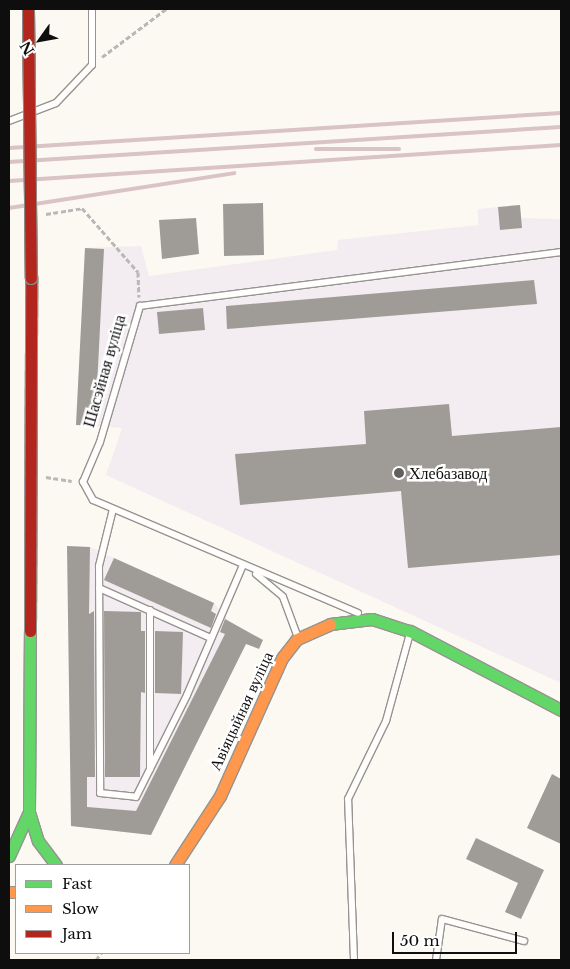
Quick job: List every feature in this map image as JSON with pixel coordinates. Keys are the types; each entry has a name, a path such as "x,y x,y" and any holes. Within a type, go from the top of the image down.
{"main road":[{"path":"28,9 33,532 29,812 38,841 55,864"},
{"name":"Авіяцыйная вуліца","path":"176,864 220,796 282,658 297,639 317,627 342,620 372,619 410,631 561,710"},
{"path":"9,856 29,812"}],"lane":[{"path":"9,121 56,103 92,65 92,9"},
{"name":"Шасэйная вуліца","path":"83,482 100,442 140,306 561,252"},
{"path":"83,482 93,500 372,619"},
{"path":"113,509 99,566 100,793 136,797 187,695 242,564"},
{"path":"242,564 269,582 283,597 296,628 297,639"},
{"path":"99,588 211,638"},
{"path":"150,610 150,770"},
{"path":"354,960 348,799 386,721 410,631"},
{"path":"436,960 442,919 524,940"}],"path":[{"path":"92,65 166,9"},
{"path":"36,216 82,208 138,272 140,306"},
{"path":"46,477 83,482"}],"shaded area":[{"path":"520,205 521,218 561,219 561,683 106,475 122,428 76,425 85,248 141,246 149,276 337,250 338,240 478,225 478,209"},
{"path":"67,546 90,547 214,603 230,622 251,634 151,835 71,826"}],"building":[{"path":"263,203 264,255 224,256 223,204"},
{"path":"520,205 522,228 500,230 498,207"},
{"path":"196,218 199,254 162,259 159,220"},
{"path":"85,248 104,249 95,426 76,425"},
{"path":"534,280 537,304 227,329 226,306"},
{"path":"203,308 205,330 159,334 157,312"},
{"name":"Хлебазавод","path":"449,404 452,436 561,427 561,555 408,568 401,491 240,505 235,454 366,444 364,411"},
{"path":"67,546 90,547 89,614 94,611 95,777 87,777 87,807 136,811 225,634 220,632 225,619 263,640 259,649 246,644 151,835 71,826"},
{"path":"114,558 214,603 211,611 216,614 211,628 104,580"},
{"path":"104,611 141,612 141,631 145,631 145,693 141,692 140,777 105,777"},
{"path":"155,631 183,632 181,694 155,693"},
{"path":"552,774 561,779 561,844 527,828"},
{"path":"476,838 544,870 521,919 505,912 518,883 466,859"}],"railway":[{"path":"9,148 561,113"},
{"path":"9,162 561,127"},
{"path":"9,181 561,145"},
{"path":"316,149 399,149"},
{"path":"9,208 234,173"}],"traffic: fast":[{"path":"330,624 372,619 410,631 561,710"},
{"path":"9,856 29,812 30,631"},
{"path":"29,812 38,841 55,864"}],"traffic: slow":[{"path":"176,864 220,796 282,658 297,639 330,624"},
{"path":"9,892 15,892"}],"traffic: jam":[{"path":"28,9 31,278"},
{"path":"30,631 31,278"}],"place":[{"name":"Хлебазавод","path":"399,473"}]}
